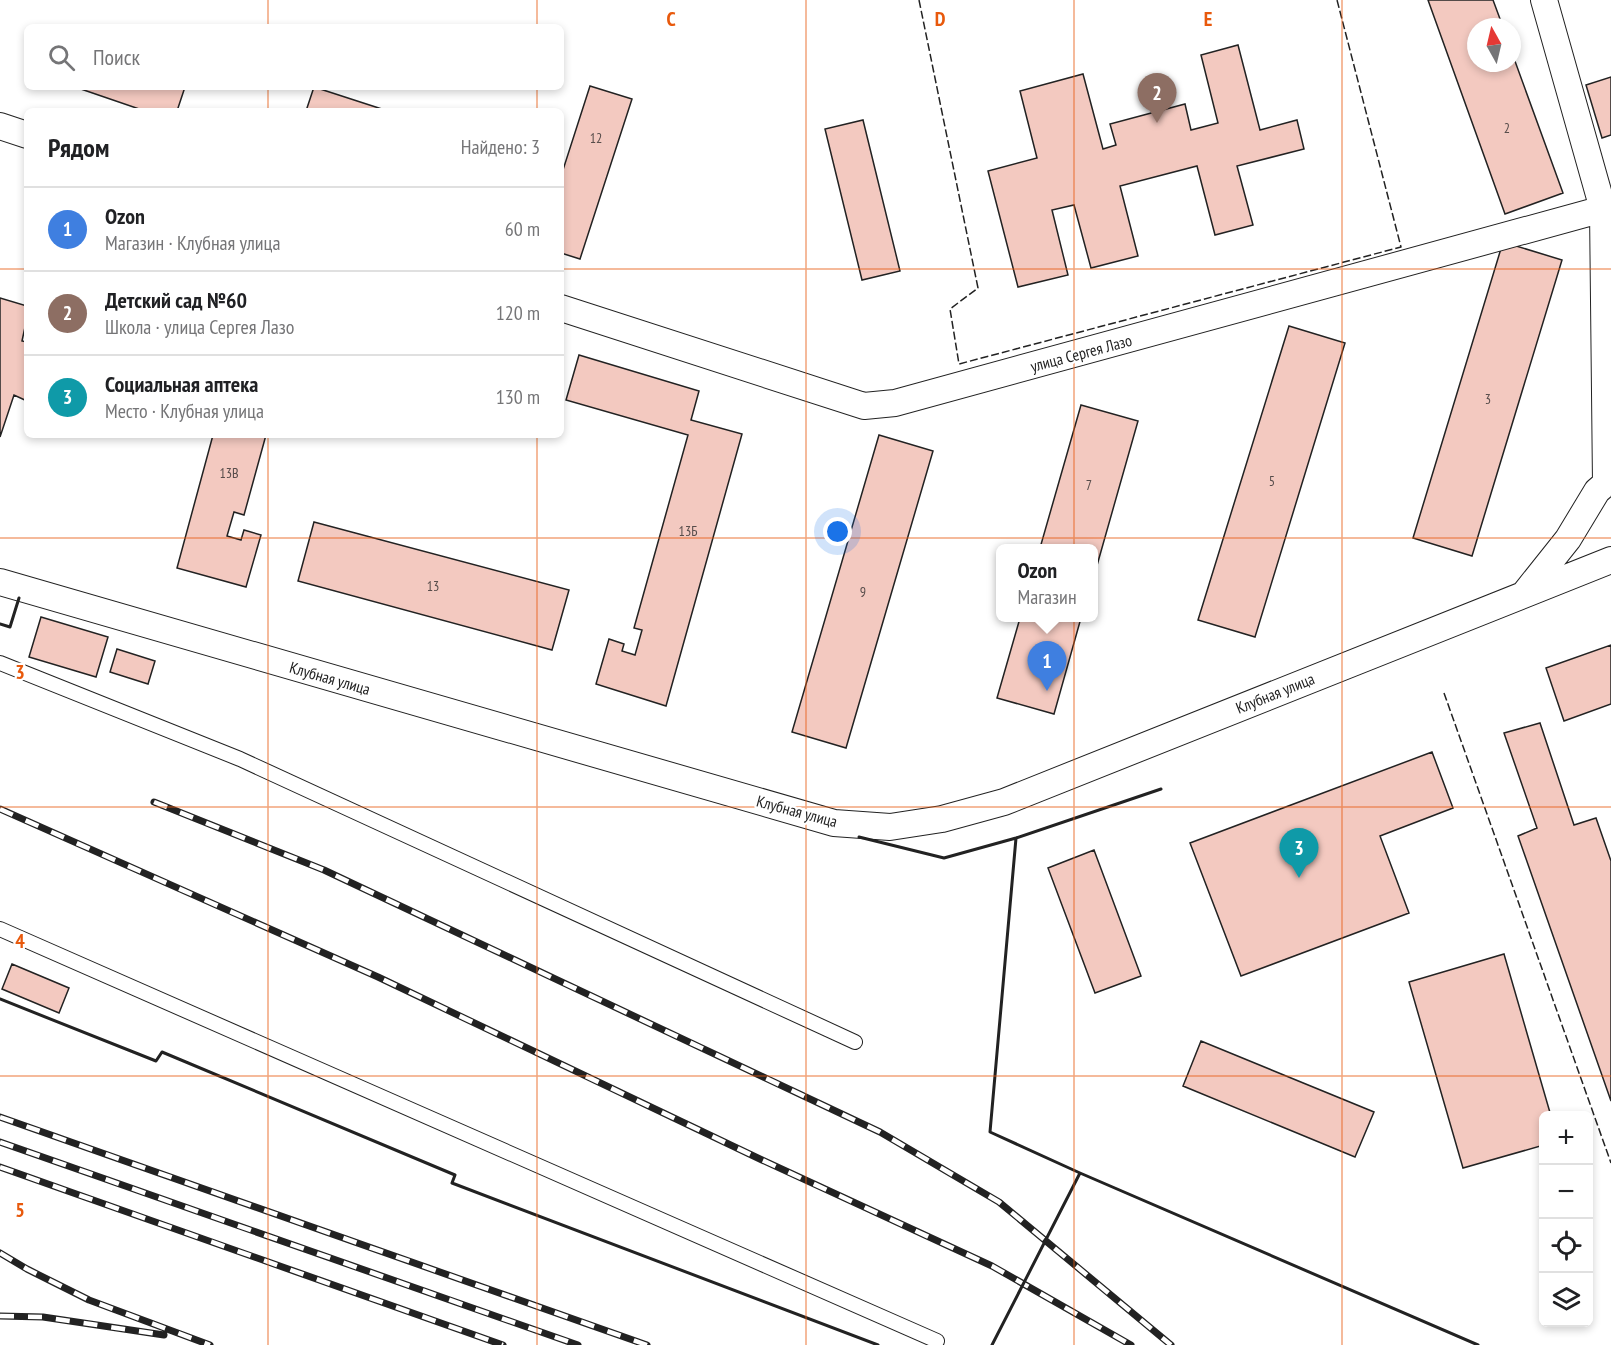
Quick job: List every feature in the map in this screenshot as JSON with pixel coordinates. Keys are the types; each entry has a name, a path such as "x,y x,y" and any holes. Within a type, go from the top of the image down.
{"street":[{"path":"1525,594 1568,539 1597,491 1609,481 1604,209 1544,0"},
{"path":"0,126 24,134"},
{"name":"улица Сергея Лазо","path":"564,309 864,406 895,403 1604,209"},
{"name":"Клубная улица","path":"0,582 834,823 890,826 942,819 1004,802 1611,560"}],"lane":[{"path":"0,663 240,759 855,1042"},
{"path":"0,929 937,1341"}],"building":[{"path":"1428,0 1493,0 1500,18 1467,18 1467,72 1519,72 1563,193 1505,214"},
{"path":"1238,45 1260,130 1297,120 1304,149 1237,166 1253,225 1215,235 1197,166 1120,186 1138,256 1091,268 1074,205 1052,210 1068,275 1018,287 988,171 1037,158 1020,91 1083,74 1103,149 1116,145 1110,124 1185,104 1191,130 1218,123 1201,55"},
{"path":"1611,77 1611,135 1602,138 1586,85"},
{"path":"590,86 632,99 580,259 564,254 564,167"},
{"path":"84,90 184,90 178,108 136,108"},
{"path":"313,90 323,90 379,108 307,108"},
{"path":"863,120 900,271 862,280 825,129"},
{"path":"1503,242 1562,260 1472,556 1413,538"},
{"path":"0,298 24,305 22,341 24,341 24,400 14,395 0,437"},
{"path":"1289,326 1345,343 1255,637 1198,620"},
{"path":"579,355 699,391 691,420 742,434 666,706 596,684 609,639 624,644 622,651 635,655 642,630 634,628 688,435 566,400"},
{"path":"1081,405 1138,421 1098,562 1098,544 1041,544"},
{"path":"879,435 933,451 846,748 792,732"},
{"path":"212,438 265,438 244,515 234,512 227,536 241,540 244,530 261,535 246,587 177,568"},
{"path":"314,522 569,590 552,650 298,581"},
{"path":"41,617 108,637 96,677 29,657"},
{"path":"1019,622 1080,622 1054,714 997,698"},
{"path":"1611,645 1611,704 1564,721 1546,668"},
{"path":"117,649 155,661 148,684 110,672"},
{"path":"1540,723 1574,825 1596,818 1611,861 1611,1101 1518,836 1537,828 1504,733"},
{"path":"1432,752 1453,808 1380,836 1409,913 1241,976 1190,843"},
{"path":"1094,850 1141,976 1095,993 1048,868"},
{"path":"1504,954 1550,1111 1539,1111 1539,1146 1463,1168 1409,982"},
{"path":"12,964 69,988 59,1013 2,989"},
{"path":"1201,1041 1374,1112 1355,1157 1183,1086"}],"railway":[{"path":"154,802 324,870 880,1132 999,1202 1171,1345"},
{"path":"0,809 378,977 762,1160 992,1266 1131,1345"},
{"path":"0,1117 647,1345"},
{"path":"0,1142 578,1345"},
{"path":"0,1167 503,1345"},
{"path":"0,1253 89,1300 210,1345"},
{"path":"0,1316 43,1317 164,1335"}],"fence":[{"path":"919,0 978,288 950,309 959,364 1401,247 1337,0"},
{"path":"1444,693 1611,1163"}],"wall":[{"path":"0,624 10,627 19,598"},
{"path":"859,837 944,858 1016,838 1161,789"},
{"path":"1016,838 990,1132 1478,1345"},
{"path":"0,999 156,1061 162,1052 455,1175 452,1183 878,1345"},
{"path":"992,1345 1080,1173"}],"place":[{"name":"Детский сад №60","path":"1157,123"},
{"name":"Ozon","path":"1047,691"},
{"name":"Социальная аптека","path":"1299,878"}]}
